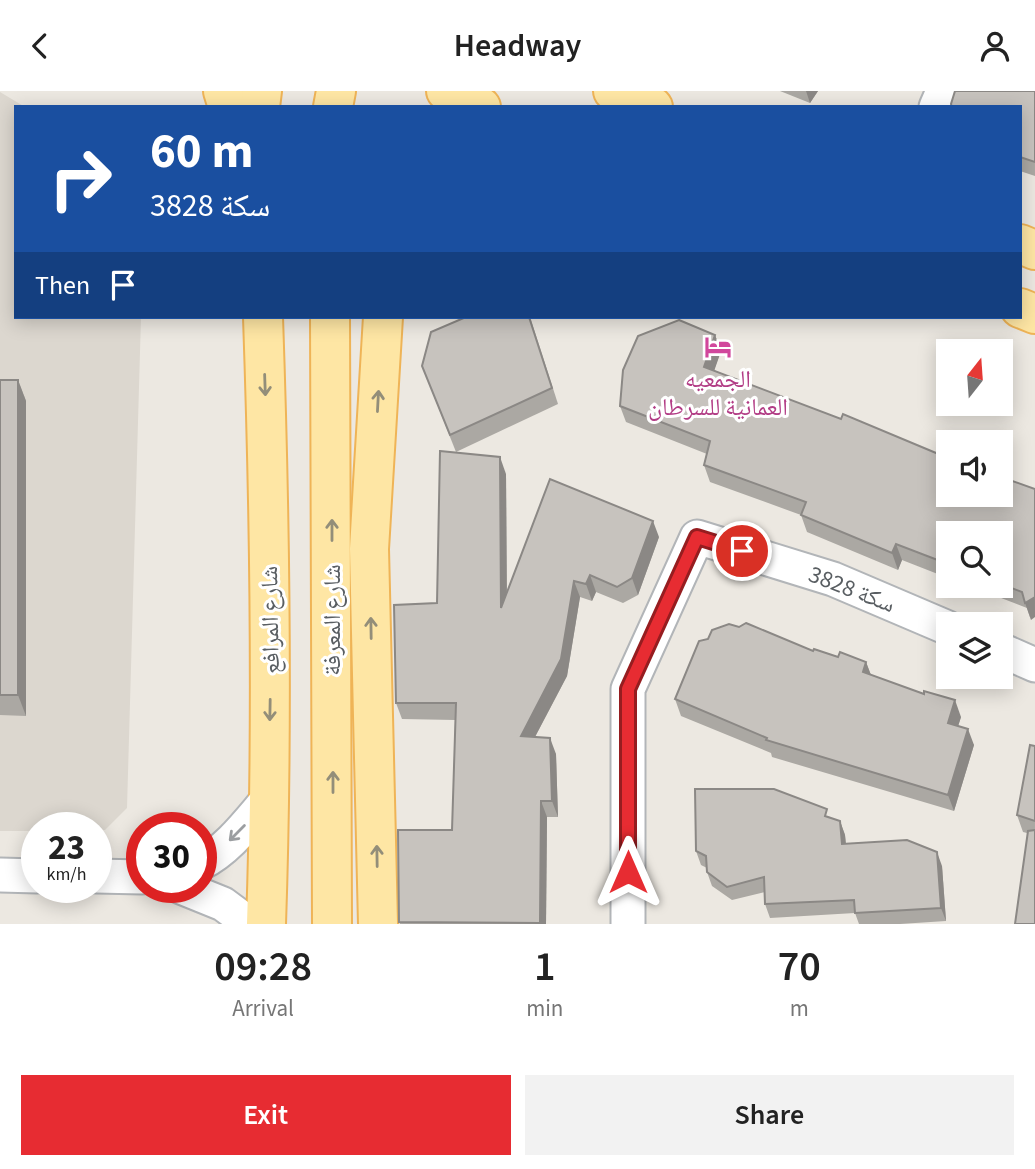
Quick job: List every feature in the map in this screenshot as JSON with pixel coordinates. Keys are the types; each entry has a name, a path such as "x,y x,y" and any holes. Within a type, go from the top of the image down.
{"main road":[{"path":"446,91 477,105"},
{"path":"613,91 648,105"},
{"name":"شارع المرافع","path":"262,319 268,458 271,681 266,924"},
{"path":"378,924 369,549 383,319"},
{"name":"شارع المعرفة","path":"332,924 333,326"}],"street":[{"name":"سكة 3828","path":"628,924 628,689 697,537 833,579 936,623"},
{"path":"1013,655 1035,665"},
{"path":"217,852 269,798"},
{"path":"0,875 21,876"},
{"path":"217,902 250,924"}],"shaded area":[{"path":"0,92 22,105 14,105 14,319 141,319 127,808 112,823 112,812 21,812 21,831 0,831"}],"building":[{"path":"955,91 1035,91 1035,162 1022,158 1022,105 951,104"},
{"path":"461,319 530,319 552,388 450,435 422,366 431,332"},
{"path":"679,320 715,335 704,367 841,419 843,414 936,453 936,507 1013,507 1013,481 1035,489 1035,597 1025,603 1022,592 1013,589 1013,521 936,521 936,559 896,544 892,553 801,515 806,502 704,465 710,441 620,406 623,370 638,336"},
{"path":"0,380 18,380 18,695 0,695"},
{"path":"440,451 500,457 501,608 550,479 653,521 632,578 617,587 590,575 586,584 574,581 561,659 521,736 550,738 552,801 541,801 540,923 399,922 398,830 452,830 456,703 396,703 394,605 437,603"},
{"path":"746,623 813,651 814,649 838,657 840,652 866,662 863,672 924,694 924,691 955,700 948,723 968,729 948,795 766,740 767,738 675,699 699,641 708,639 712,630 729,624 739,627"},
{"path":"1030,745 1035,746 1035,821 1017,815"},
{"path":"695,789 774,789 827,809 825,816 840,821 842,844 907,840 937,852 941,908 855,913 854,900 765,904 764,877 727,887 707,872 706,856 696,851"},
{"path":"1035,830 1035,924 1015,924 1028,831"}],"place":[{"name":"الجمعيه العمانية للسرطان","path":"718,347"}],"route":[{"path":"628,872 628,689 697,537 742,551"}]}
